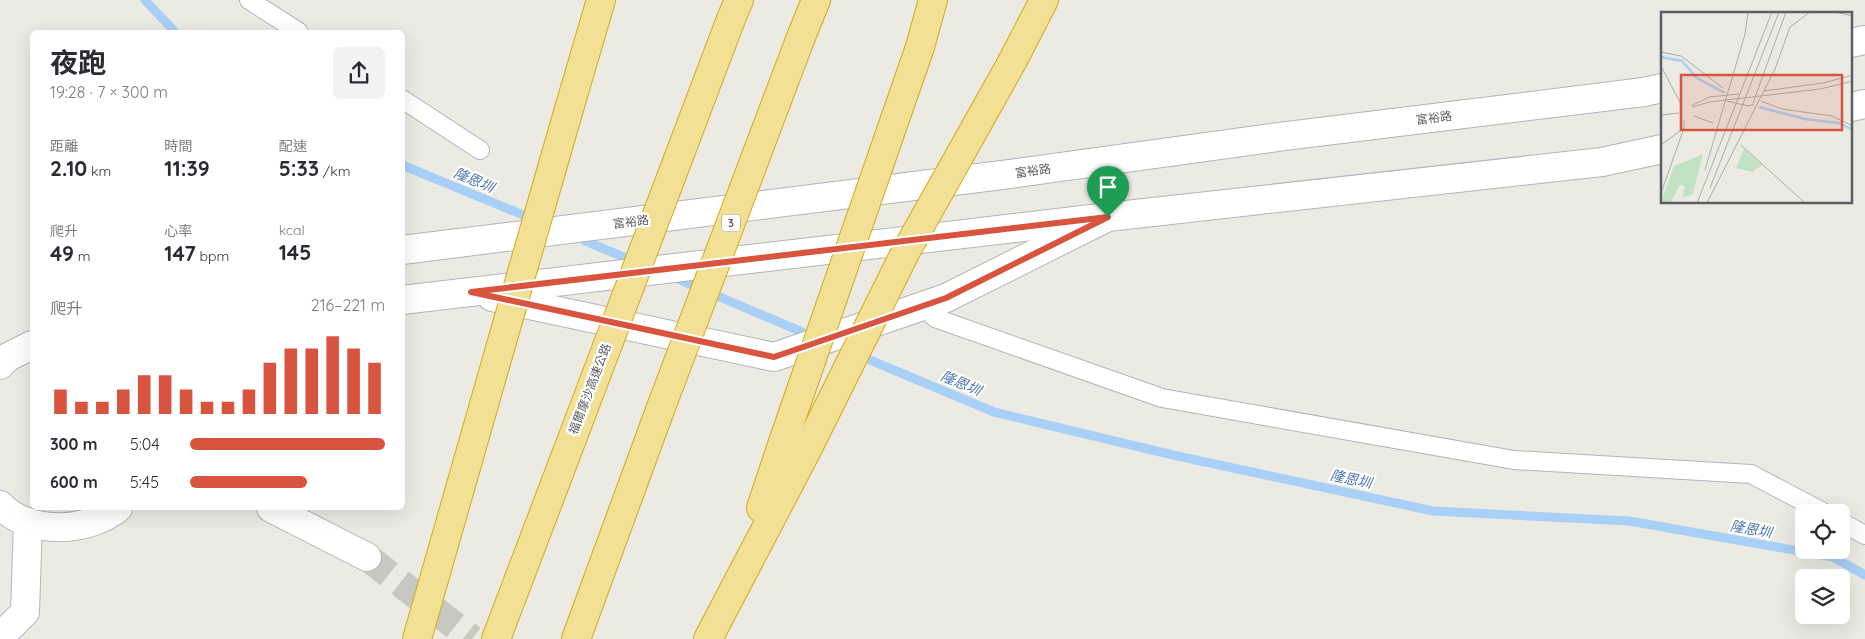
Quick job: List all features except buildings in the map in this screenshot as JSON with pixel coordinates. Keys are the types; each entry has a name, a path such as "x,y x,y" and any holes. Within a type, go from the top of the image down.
{"highway":[{"path":"417,639 601,0"},
{"name":"3","path":"576,639 660,410 816,0"},
{"path":"708,639 737,580 795,445 920,47 933,0"},
{"path":"795,445 1012,62 1044,0"},
{"name":"福爾摩沙高速公路","path":"496,639 735,9"}],"street":[{"path":"1852,44 1865,40"},
{"name":"富裕路","path":"405,250 1002,175 1286,136 1634,94 1661,88"},
{"path":"1852,107 1865,104"},
{"path":"405,300 1108,217 1602,162 1661,149"},
{"path":"471,292 774,357 946,298 1108,217"},
{"path":"3,355 30,346"},
{"path":"0,505 28,522 56,528 84,525 115,510"},
{"path":"275,510 367,557"},
{"path":"15,639 25,612 28,522"},
{"path":"0,637 25,612"}],"lane":[{"path":"249,0 296,30"},
{"path":"405,102 480,150"},
{"path":"924,306 936,318 1162,398 1514,460 1751,474 1809,504"},
{"path":"1850,527 1865,535"}],"waterway":[{"name":"隆恩圳","path":"145,0 173,30"},
{"name":"隆恩圳","path":"405,166 533,219"},
{"name":"隆恩圳","path":"585,241 631,260"},
{"name":"隆恩圳","path":"680,280 802,332"},
{"name":"隆恩圳","path":"858,355 994,412 1173,455 1433,511 1629,521 1833,557 1865,575"}],"tunnel":[{"path":"367,557 472,639"}],"route":[{"path":"1108,217 946,298 774,357 471,292 966,233 1108,217"}]}
